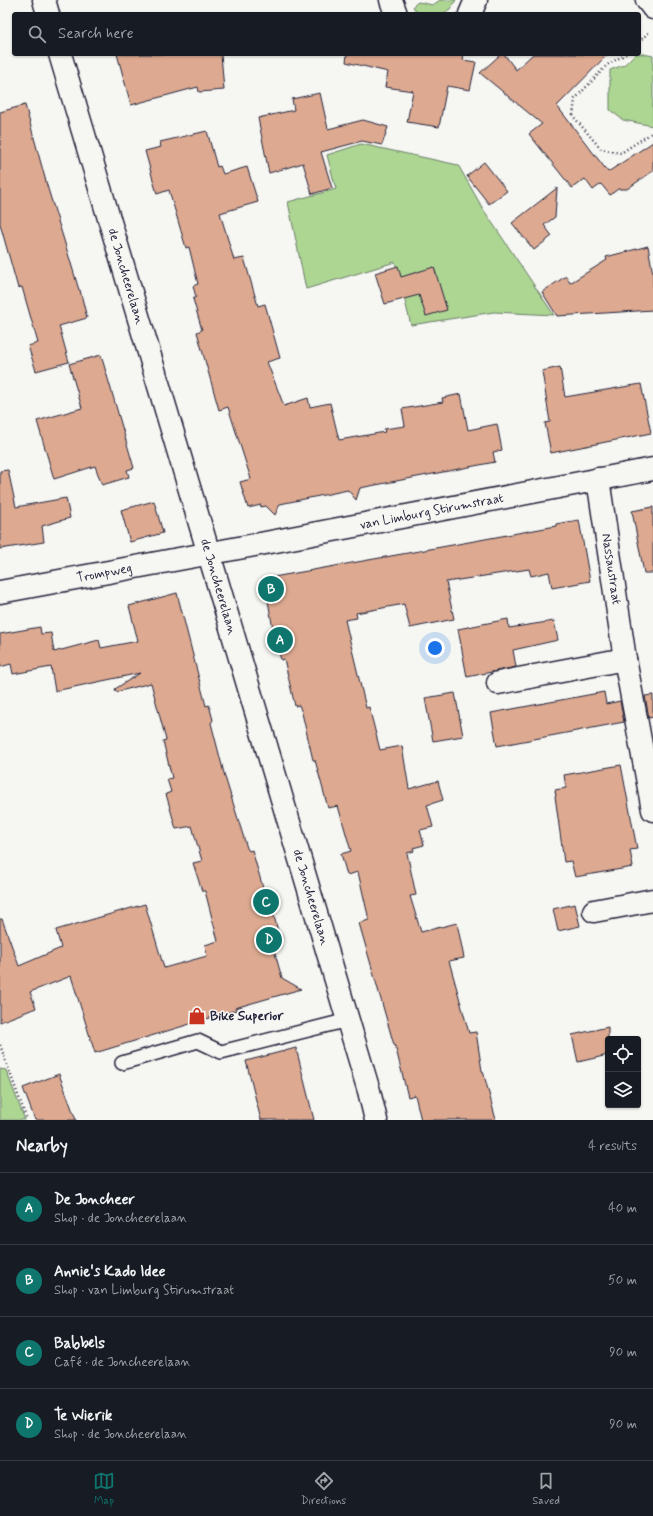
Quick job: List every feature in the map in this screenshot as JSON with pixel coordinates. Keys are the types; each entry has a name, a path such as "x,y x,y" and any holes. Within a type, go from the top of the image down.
{"street":[{"path":"44,0 47,12"},
{"path":"391,0 395,12"},
{"path":"471,12 476,0"},
{"path":"647,0 653,8"},
{"name":"de Joncheerelaan","path":"61,56 370,1092 376,1120"},
{"name":"van Limburg Stirumstraat","path":"209,554 653,469"},
{"name":"Nassaustraat","path":"598,479 625,659 653,810"},
{"name":"Trompweg","path":"0,592 209,554"},
{"path":"498,684 625,659"},
{"path":"594,911 653,900"}],"lane":[{"path":"122,1063 198,1041 221,1052 348,1020"}],"path":[{"path":"641,40 653,28"},
{"path":"623,56 607,65 575,98 573,116 601,149 621,153 653,132"},
{"path":"0,1045 27,1120"}],"green space":[{"path":"440,0 456,0 450,9 446,12 418,12 413,6 418,2 433,5"},
{"path":"641,53 653,56 653,126 623,120 610,110 610,70 624,65 633,56 641,56"},
{"path":"361,144 458,165 483,209 554,315 494,312 411,325 395,262 306,289 288,202 336,189 327,155"},
{"path":"0,1069 6,1070 25,1120 0,1120"}],"building":[{"path":"118,56 221,56 224,90 199,92 198,87 131,105"},
{"path":"347,56 464,56 463,60 476,62 470,90 447,86 439,127 407,122 413,91 385,87 388,72 346,62"},
{"path":"499,56 506,56 516,70 531,56 606,56 557,106 608,172 653,142 653,171 627,189 618,189 610,195 601,184 593,190 585,179 572,188 529,134 542,124 480,73"},
{"path":"320,93 328,129 363,120 388,127 382,145 362,141 321,152 332,188 312,194 303,163 269,173 258,118 294,110 292,99"},
{"path":"25,105 48,189 80,290 87,318 59,326 69,362 36,371 28,346 38,343 22,287 18,288 0,224 0,112"},
{"path":"207,131 217,167 220,166 223,174 247,167 258,202 220,213 234,260 244,258 258,306 265,304 280,358 267,362 284,406 308,398 310,407 330,403 339,440 385,432 384,429 405,426 402,409 443,402 442,398 461,394 468,430 497,424 502,450 493,452 495,462 360,488 356,500 348,490 280,504 275,515 266,506 261,507 261,505 248,508 240,482 251,479 228,407 219,410 197,332 202,330 193,299 196,297 193,286 198,284 189,247 186,248 169,190 157,194 145,151 161,147 160,142"},
{"path":"484,162 507,191 489,204 467,176"},
{"path":"557,188 555,217 544,225 552,236 534,250 512,223"},
{"path":"648,246 653,274 653,310 557,316 542,292 566,276 570,283 607,260 606,257"},
{"path":"398,266 401,277 434,267 447,310 426,316 419,295 385,304 375,273"},
{"path":"101,355 134,468 127,470 129,477 102,485 95,466 54,479 37,421 82,408 69,364"},
{"path":"560,367 565,397 641,384 651,433 551,453 545,423 550,422 542,371"},
{"path":"8,470 16,507 66,498 70,518 42,526 44,542 0,549 0,471"},
{"path":"154,501 163,533 130,542 121,510"},
{"path":"653,507 653,573 644,573 632,511"},
{"path":"579,520 590,581 552,588 549,572 531,576 529,569 446,582 454,619 410,628 404,604 356,613 357,618 345,620 366,708 369,707 380,750 402,746 409,789 438,781 443,800 427,805 433,827 420,830 424,845 413,848 414,851 407,853 416,895 410,896 421,932 457,923 464,958 449,961 469,1033 476,1032 482,1071 496,1120 421,1120 415,1095 408,1097 395,1045 359,923 369,920 358,872 347,875 341,854 351,851 338,806 328,808 315,760 313,760 302,713 299,705 295,706 284,659 281,660 274,635 267,595 264,593 262,584 268,578 556,526 556,524"},
{"path":"177,593 206,706 209,705 213,720 211,723 225,777 247,848 249,851 252,850 263,888 266,887 278,931 281,934 282,938 280,948 274,950 282,978 301,989 235,1008 236,1010 95,1053 71,976 30,992 36,1008 0,1022 0,919 2,919 19,966 61,948 56,930 145,904 164,968 207,956 205,945 218,941 205,891 202,891 193,863 202,861 192,826 176,829 166,794 171,792 167,779 172,778 163,741 166,740 151,683 116,692 115,689 140,673 55,691 51,667 13,674 11,664 0,667 0,634 40,627 41,634 51,633 54,652 99,640 101,648 138,641 129,606"},
{"path":"508,619 509,628 554,621 558,640 513,650 516,667 467,677 458,629"},
{"path":"604,692 606,704 620,701 624,722 497,746 491,713"},
{"path":"455,693 463,736 433,741 425,698"},
{"path":"653,695 653,717 649,718 645,696"},
{"path":"621,765 637,849 630,850 633,867 575,877 571,861 564,862 555,790 566,788 564,775"},
{"path":"575,904 580,926 558,931 553,909"},
{"path":"608,1027 608,1036 605,1036 605,1056 578,1062 572,1035"},
{"path":"296,1048 314,1120 261,1120 246,1061"},
{"path":"59,1074 76,1120 35,1120 23,1088"}],"place":[{"name":"Annie's Kado Idee","path":"271,589"},
{"name":"De Joncheer","path":"280,640"},
{"name":"Babbels","path":"266,902"},
{"name":"Te Wierik","path":"269,940"},
{"name":"Bike Superior","path":"197,1016"}]}
